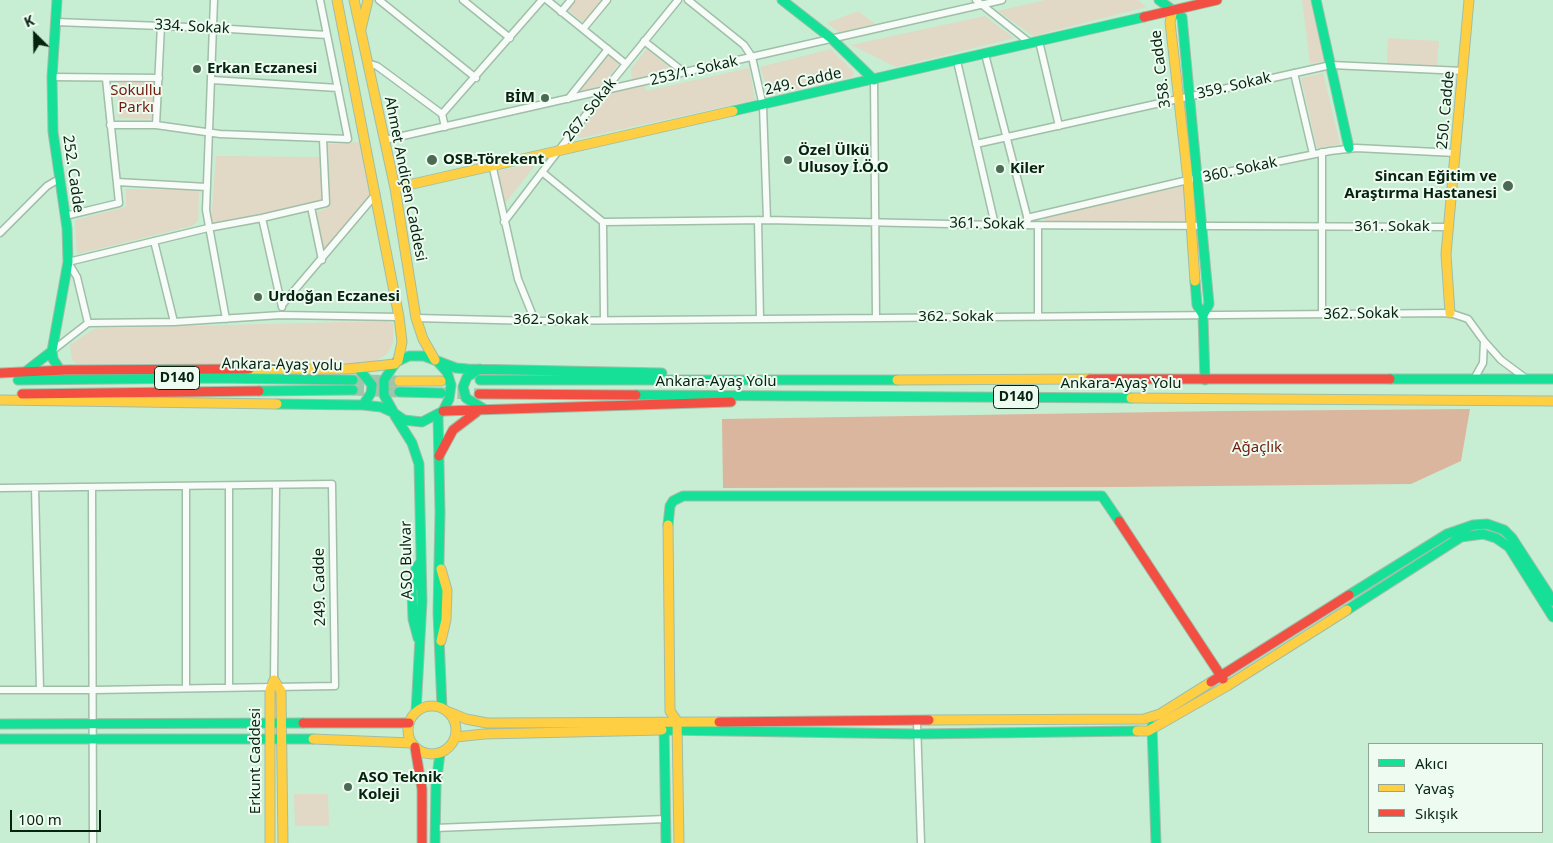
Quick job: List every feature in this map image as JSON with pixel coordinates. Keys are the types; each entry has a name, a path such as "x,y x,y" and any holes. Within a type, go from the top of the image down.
{"main road":[{"name":"252. Cadde","path":"52,351 68,262 65,216 54,148 52,77 56,0"},
{"name":"Ahmet Andiçen Caddesi","path":"337,0 399,316 402,342 396,362"},
{"name":"Ahmet Andiçen Caddesi","path":"354,0 395,188 416,318 424,339 436,361"},
{"path":"360,32 368,0"},
{"path":"782,0 832,39 874,80"},
{"path":"1159,0 1173,10"},
{"name":"249. Cadde","path":"395,188 492,164 763,106 1218,0"},
{"path":"1316,0 1349,148"},
{"name":"250. Cadde","path":"1450,313 1446,267 1470,0"},
{"name":"358. Cadde","path":"1203,315 1209,304 1199,178 1182,17 1173,10 1170,22 1188,180 1198,305 1203,315 1205,380"},
{"path":"52,351 53,359 60,370"},
{"path":"25,372 52,351"},
{"path":"0,374 60,370 358,368 396,362 417,355 456,368 734,374 750,380"},
{"path":"0,400 363,405 381,407 393,412 404,420 428,421 440,413 449,399 451,385 446,372 436,361"},
{"path":"393,412 386,402 383,387 387,374 396,362"},
{"path":"358,368 365,374 372,385 371,393 363,405"},
{"path":"480,369 468,377 463,387 466,398 482,409"},
{"name":"Ankara-Ayaş yolu","path":"0,380 202,378 354,380"},
{"name":"Ankara-Ayaş Yolu","path":"480,380 1553,379"},
{"path":"399,381 441,382"},
{"name":"Ankara-Ayaş yolu","path":"0,394 353,390"},
{"path":"399,392 441,393"},
{"name":"Ankara-Ayaş Yolu","path":"480,394 1553,401"},
{"path":"440,413 482,409 716,403 729,402 746,396"},
{"path":"439,456 453,430 463,420 482,409"},
{"name":"ASO Bulvar","path":"393,412 412,443 419,464 422,562 416,712"},
{"name":"ASO Bulvar","path":"440,413 439,643 445,710"},
{"path":"666,843 664,726 670,711 668,524 670,506 673,501 683,496 1102,496 1227,686"},
{"path":"422,843 422,789 408,730 409,723 416,712 428,706 445,710 466,719 487,722 664,726 1149,718 1160,714 1448,534 1473,525 1487,524 1504,530 1512,538 1553,601"},
{"path":"677,726 918,734 1153,730 1227,686 1461,538 1472,534 1483,534 1496,538 1509,547 1553,617"},
{"path":"275,684 281,722 283,843"},
{"name":"Erkunt Caddesi","path":"270,843 270,722 275,684"},
{"path":"0,739 281,738 413,745 431,754 440,753 450,747 456,737 456,723 445,710"},
{"path":"670,711 677,726 679,843"},
{"path":"1149,718 1153,730 1156,843"},
{"path":"0,724 409,723"},
{"path":"456,737 484,734 664,726"},
{"path":"435,843 436,785 440,753"}],"street":[{"path":"214,0 207,187 208,228 226,319"},
{"path":"110,125 156,125 210,133 348,139 320,0"},
{"path":"379,0 476,78"},
{"path":"462,0 510,38"},
{"path":"442,114 476,78 542,0"},
{"path":"547,0 626,64"},
{"path":"561,12 571,0"},
{"path":"584,29 607,0"},
{"name":"267. Sokak","path":"504,222 604,91 678,0"},
{"path":"688,0 744,45 752,57 763,106 767,220"},
{"name":"253/1. Sokak","path":"385,140 832,39 979,2 1002,0"},
{"path":"979,2 1035,42 1060,126"},
{"name":"334. Sokak","path":"56,22 214,28 328,35"},
{"path":"156,125 161,26"},
{"path":"644,41 685,73"},
{"path":"568,99 608,49"},
{"path":"985,54 1028,221"},
{"path":"957,60 995,224"},
{"path":"367,63 377,66 442,114 445,127"},
{"name":"359. Sokak","path":"976,144 1331,65 1463,71"},
{"path":"1294,73 1313,154"},
{"path":"52,77 159,78"},
{"path":"65,216 119,203 106,79"},
{"path":"212,80 338,88"},
{"path":"874,80 876,318"},
{"path":"88,324 77,277 68,262 208,228 326,203 323,139"},
{"name":"360. Sokak","path":"1028,221 1188,180 1322,152 1349,148 1456,152"},
{"path":"1322,152 1322,314"},
{"path":"492,164 518,279 535,321"},
{"path":"542,172 603,222 604,320"},
{"path":"0,233 47,186 59,179"},
{"path":"117,182 207,187"},
{"path":"282,305 322,260 376,193"},
{"path":"311,207 322,260"},
{"path":"262,218 282,305 281,315"},
{"path":"758,220 760,319"},
{"name":"361. Sokak","path":"603,222 767,220 995,224 1028,221 1038,225 1449,227"},
{"path":"1038,225 1038,317"},
{"path":"154,241 174,322"},
{"name":"362. Sokak","path":"416,318 535,321 1450,313 1468,320 1501,360 1527,379"},
{"path":"52,351 88,324 174,322 281,315 399,316"},
{"path":"1474,380 1483,363 1484,341"},
{"name":"249. Cadde","path":"0,488 332,484 335,686 275,684 186,688 0,690"},
{"path":"186,486 186,688"},
{"path":"229,486 229,687"},
{"path":"275,684 276,486"},
{"path":"92,487 93,843"},
{"path":"35,488 40,690"},
{"path":"918,722 921,843"},
{"path":"435,828 666,820"}],"green space":[{"path":"576,0 602,0 584,23 568,10"},
{"path":"1045,0 1138,0 1146,7 1033,36 998,11"},
{"path":"1302,0 1310,0 1324,61 1310,64"},
{"path":"858,11 875,24 840,33 827,23"},
{"path":"985,16 1014,38 896,67 851,45"},
{"path":"1388,38 1439,41 1437,66 1387,63"},
{"path":"647,49 673,70 632,80 631,69"},
{"path":"831,49 854,72 852,77 770,96 760,67"},
{"path":"609,55 619,64 601,86 579,92"},
{"path":"749,68 755,100 581,138 577,135 605,97 612,92 645,85 646,91"},
{"path":"1323,73 1340,144 1317,148 1301,78"},
{"name":"Sokullu Parkı","path":"118,81 155,81 154,119 118,118"},
{"path":"361,142 371,193 324,252 317,212 330,207 328,144"},
{"path":"216,156 320,157 322,201 259,216 211,223"},
{"path":"537,163 503,206 497,171"},
{"path":"1184,186 1189,222 1047,223 1044,220 1045,217"},
{"path":"126,189 199,190 198,221 192,226 77,254 75,220 126,207"},
{"path":"387,321 393,324 393,343 387,354 376,361 363,364 76,364 72,360 70,345 94,329 106,328"},
{"name":"Ağaçlık","path":"1470,409 1461,461 1411,484 723,488 722,419"},
{"path":"294,794 328,794 329,826 295,826"}],"tunnel":[{"path":"353,380 399,381"},
{"path":"353,390 399,392"},
{"path":"441,393 479,394"}],"traffic: fast":[{"path":"52,351 68,262 67,228 53,132 52,77 57,0"},
{"path":"782,0 832,39 874,80"},
{"path":"1159,0 1182,17 1209,304 1203,315 1197,305 1195,281"},
{"path":"1316,0 1349,148"},
{"path":"733,111 1144,17"},
{"path":"1203,315 1205,380"},
{"path":"25,372 52,351 53,359 60,370"},
{"path":"438,362 447,372 451,385 449,399 443,411 422,422 404,420 394,413 384,395 384,380 396,362 409,356 424,356 456,368 468,369 662,373"},
{"path":"358,368 372,385 371,393 363,405"},
{"path":"480,369 467,377 463,387 466,398 484,409"},
{"path":"18,380 212,378 353,380"},
{"path":"1390,379 1553,379"},
{"path":"480,380 897,380"},
{"path":"259,391 353,390"},
{"path":"399,392 441,393"},
{"path":"636,395 1131,398"},
{"path":"277,404 363,405 381,407 392,412"},
{"path":"438,415 440,513 438,613 442,708"},
{"path":"395,416 412,443 419,464 422,601 416,712"},
{"path":"668,525 670,506 673,501 683,496 1102,496 1119,521"},
{"path":"1349,595 1447,534 1473,525 1487,524 1504,530 1512,538 1553,601"},
{"path":"1347,610 1461,537 1483,534 1496,538 1509,547 1553,617"},
{"path":"418,638 413,619 412,591 416,568 421,562"},
{"path":"0,724 303,723"},
{"path":"664,724 666,843"},
{"path":"1152,726 1156,843"},
{"path":"662,730 918,734 1137,731"},
{"path":"0,739 313,739"},
{"path":"435,843 436,785 440,753"}],"traffic: slow":[{"path":"337,0 399,317 402,342 398,361"},
{"path":"354,0 395,188 416,318 423,339 435,360"},
{"path":"361,29 368,0"},
{"path":"1450,313 1446,254 1469,0"},
{"path":"1173,10 1170,22 1188,180 1195,281"},
{"path":"395,188 733,111"},
{"path":"249,369 347,369 395,364"},
{"path":"897,380 1090,379"},
{"path":"399,381 441,381"},
{"path":"1131,398 1553,401"},
{"path":"0,400 277,404"},
{"path":"668,525 670,711 677,721 679,843"},
{"path":"441,569 447,590 446,620 441,641"},
{"path":"1137,731 1148,731 1227,686 1347,610"},
{"path":"270,843 270,690 274,680 281,691 283,843"},
{"path":"929,720 1144,719 1160,714 1211,682"},
{"path":"427,706 437,706 449,713 456,725 456,730 456,735 449,747 437,754 427,754 419,750 412,743 408,735 408,725 412,717 419,710 427,706"},
{"path":"449,712 466,719 487,723 719,722"},
{"path":"456,737 484,734 662,730"},
{"path":"313,739 412,743"}],"traffic: jam":[{"path":"1144,17 1217,0"},
{"path":"0,373 66,370 249,369"},
{"path":"1090,379 1390,379"},
{"path":"22,394 259,391"},
{"path":"479,394 636,395"},
{"path":"443,411 731,402"},
{"path":"439,456 453,430 478,411"},
{"path":"1119,521 1223,679"},
{"path":"1211,682 1349,595"},
{"path":"719,722 929,720"},
{"path":"303,723 409,723"},
{"path":"415,747 422,789 422,843"}],"place":[{"name":"Erkan Eczanesi","path":"197,69"},
{"name":"BİM","path":"545,98"},
{"name":"OSB-Törekent","path":"432,160"},
{"name":"Özel Ülkü Ulusoy İ.Ö.O","path":"788,160"},
{"name":"Kiler","path":"1000,169"},
{"name":"Sincan Eğitim ve Araştırma Hastanesi","path":"1508,186"},
{"name":"Urdoğan Eczanesi","path":"258,297"},
{"name":"ASO Teknik Koleji","path":"348,787"}]}
